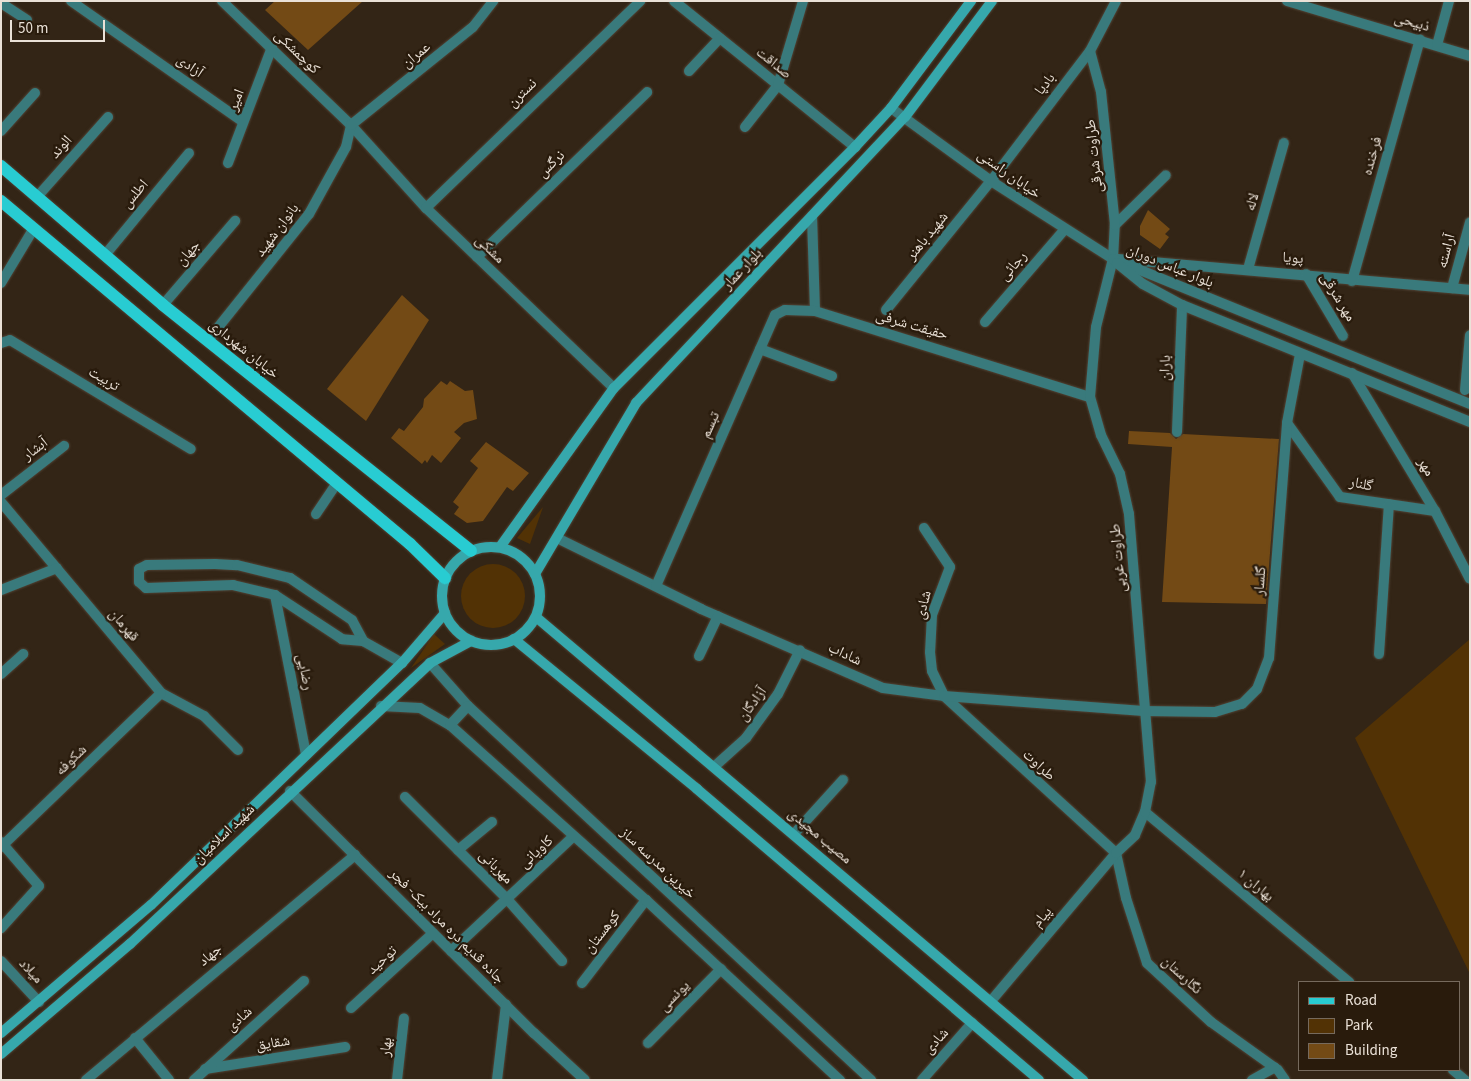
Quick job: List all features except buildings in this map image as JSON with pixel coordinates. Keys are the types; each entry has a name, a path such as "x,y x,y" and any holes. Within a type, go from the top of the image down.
{"main road":[{"name":"بلوار عمار","path":"500,547 614,388 855,147 891,108 971,1"},
{"name":"بلوار عمار","path":"535,574 636,403 905,117 992,1"},
{"name":"خیابان شهرداری","path":"1,166 163,305 471,551"},
{"path":"1,201 337,483 446,578"},
{"path":"500,547 514,552 535,574 540,588 536,617 527,630 514,640 500,644 471,641 451,625 445,613 442,602 446,578 451,567 471,551 500,547"},
{"name":"شهید اسلامیان","path":"1,1033 151,905 402,663 445,613"},
{"name":"مصیب مجیدی","path":"536,617 715,766 1082,1080"},
{"path":"514,640 1039,1080"},
{"name":"شهید اسلامیان","path":"1,1054 130,944 381,706 430,663 471,641"}],"street":[{"name":"آزادی","path":"71,1 244,122"},
{"name":"کوچمشکی","path":"222,1 351,125"},
{"name":"عمران","path":"351,125 465,34 493,1"},
{"name":"نسترن","path":"426,208 640,1"},
{"name":"صداقت","path":"674,1 855,147"},
{"path":"745,127 778,85 803,1"},
{"name":"بادپا","path":"991,181 1090,51 1116,1"},
{"name":"ذبیحی","path":"1287,1 1420,39 1470,56"},
{"path":"1437,45 1450,1"},
{"path":"1,4 27,20"},
{"path":"689,71 720,38"},
{"name":"فرخنده","path":"1352,281 1420,39"},
{"name":"امیر","path":"228,163 272,47"},
{"name":"طراوت شرقی","path":"1090,51 1102,92 1115,225 1113,259"},
{"name":"نرگس","path":"476,257 647,92"},
{"path":"1,131 35,93"},
{"name":"خیابان راستی","path":"891,108 991,181 1064,230 1113,259"},
{"name":"الوند","path":"37,197 108,117"},
{"name":"مشکی","path":"351,125 426,208 614,388"},
{"name":"بانوان شهید","path":"208,340 309,214 346,147 351,125"},
{"name":"لاله","path":"1248,269 1284,144"},
{"name":"اطلس","path":"105,255 189,153"},
{"path":"1115,225 1166,175"},
{"name":"شهید باهنر","path":"886,310 991,181"},
{"path":"812,216 815,311"},
{"name":"جهان","path":"163,305 235,221"},
{"name":"آراسته","path":"1452,288 1470,222"},
{"path":"1,283 34,228"},
{"name":"رجائی","path":"985,322 1064,230"},
{"name":"پویا","path":"1113,259 1306,274 1352,281 1470,290"},
{"name":"بلوار عباس دوران","path":"1113,259 1143,284 1182,305 1470,422"},
{"name":"بلوار عباس دوران","path":"1113,259 1470,404"},
{"name":"طراوت غربی","path":"1113,259 1096,327 1090,397 1101,435 1120,474 1129,514 1143,710 1151,782 1145,812 1135,835 1116,853"},
{"name":"مهر شرقی","path":"1306,274 1343,336"},
{"name":"باران","path":"1178,432 1182,305"},
{"name":"تبسم","path":"656,586 775,315 785,310 815,311"},
{"name":"حقیقت شرفی","path":"815,311 1090,397"},
{"path":"1465,390 1470,334"},
{"name":"تربیت","path":"1,343 10,340 191,449"},
{"path":"760,349 832,376"},
{"name":"گلسار","path":"1143,710 1215,712 1242,704 1257,689 1269,658 1287,423 1300,354"},
{"name":"مهر","path":"1352,373 1435,512 1470,580"},
{"name":"گلنار","path":"1287,423 1340,497 1435,512"},
{"name":"آبشار","path":"1,496 64,446"},
{"path":"316,514 337,483"},
{"name":"قهرمان","path":"1,502 161,694 204,716 238,750"},
{"path":"1379,654 1389,504"},
{"name":"شادی","path":"924,528 950,567 932,615 930,652 932,671 944,696"},
{"name":"شاداب","path":"557,538 718,616 800,650 883,688 944,696 1143,710"},
{"path":"363,641 352,620 281,575 237,565 215,564 147,565 139,570 139,582 146,588 233,585 275,595 342,639 363,641 402,663"},
{"path":"1,590 57,568"},
{"name":"رضایی","path":"275,595 306,755"},
{"path":"699,656 718,616"},
{"name":"آزادگان","path":"715,766 746,738 778,694 800,650"},
{"path":"1,674 23,654"},
{"name":"خیرین مدرسه ساز","path":"430,663 468,706 871,1080"},
{"name":"شکوفه","path":"2,845 161,694"},
{"name":"طراوت","path":"944,696 1068,813 1116,853"},
{"path":"381,706 420,708 450,725 646,900 840,1080"},
{"path":"450,725 468,706"},
{"path":"794,834 843,780"},
{"name":"جاده قدیم دره مراد بیک- فجر","path":"290,791 506,1005 586,1080"},
{"name":"مهربانی","path":"405,797 507,899 562,961"},
{"name":"بهاران ۱","path":"1145,812 1347,981"},
{"path":"458,850 492,822"},
{"name":"کاویانی","path":"451,951 574,836"},
{"path":"1,928 39,886 2,845"},
{"name":"پیام","path":"991,1001 1116,853"},
{"name":"نگارستان","path":"1116,853 1126,898 1147,963 1211,1022 1275,1067 1285,1080"},
{"name":"جهاد","path":"86,1080 355,855"},
{"name":"کوهستان","path":"582,983 646,900"},
{"name":"توحید","path":"351,1008 433,933"},
{"name":"میلاد","path":"1,962 39,1002"},
{"name":"یونسی","path":"648,1043 721,970"},
{"name":"شادی","path":"194,1080 304,981"},
{"path":"497,1080 506,1005"},
{"name":"بهار","path":"397,1080 404,1018"},
{"name":"شادی","path":"922,1080 972,1023"},
{"path":"135,1038 169,1080"},
{"name":"شقایق","path":"205,1069 345,1047"},
{"path":"1252,1080 1275,1067"},
{"path":"1454,1071 1465,1080"}],"green space":[{"path":"543,507 530,544 517,538"},
{"path":"493,564 511,570 519,578 525,596 519,614 511,622 493,628 475,622 467,614 461,596 467,578 475,570"},
{"path":"434,634 445,644 411,668"},
{"path":"1470,639 1470,974 1355,738"}]}
